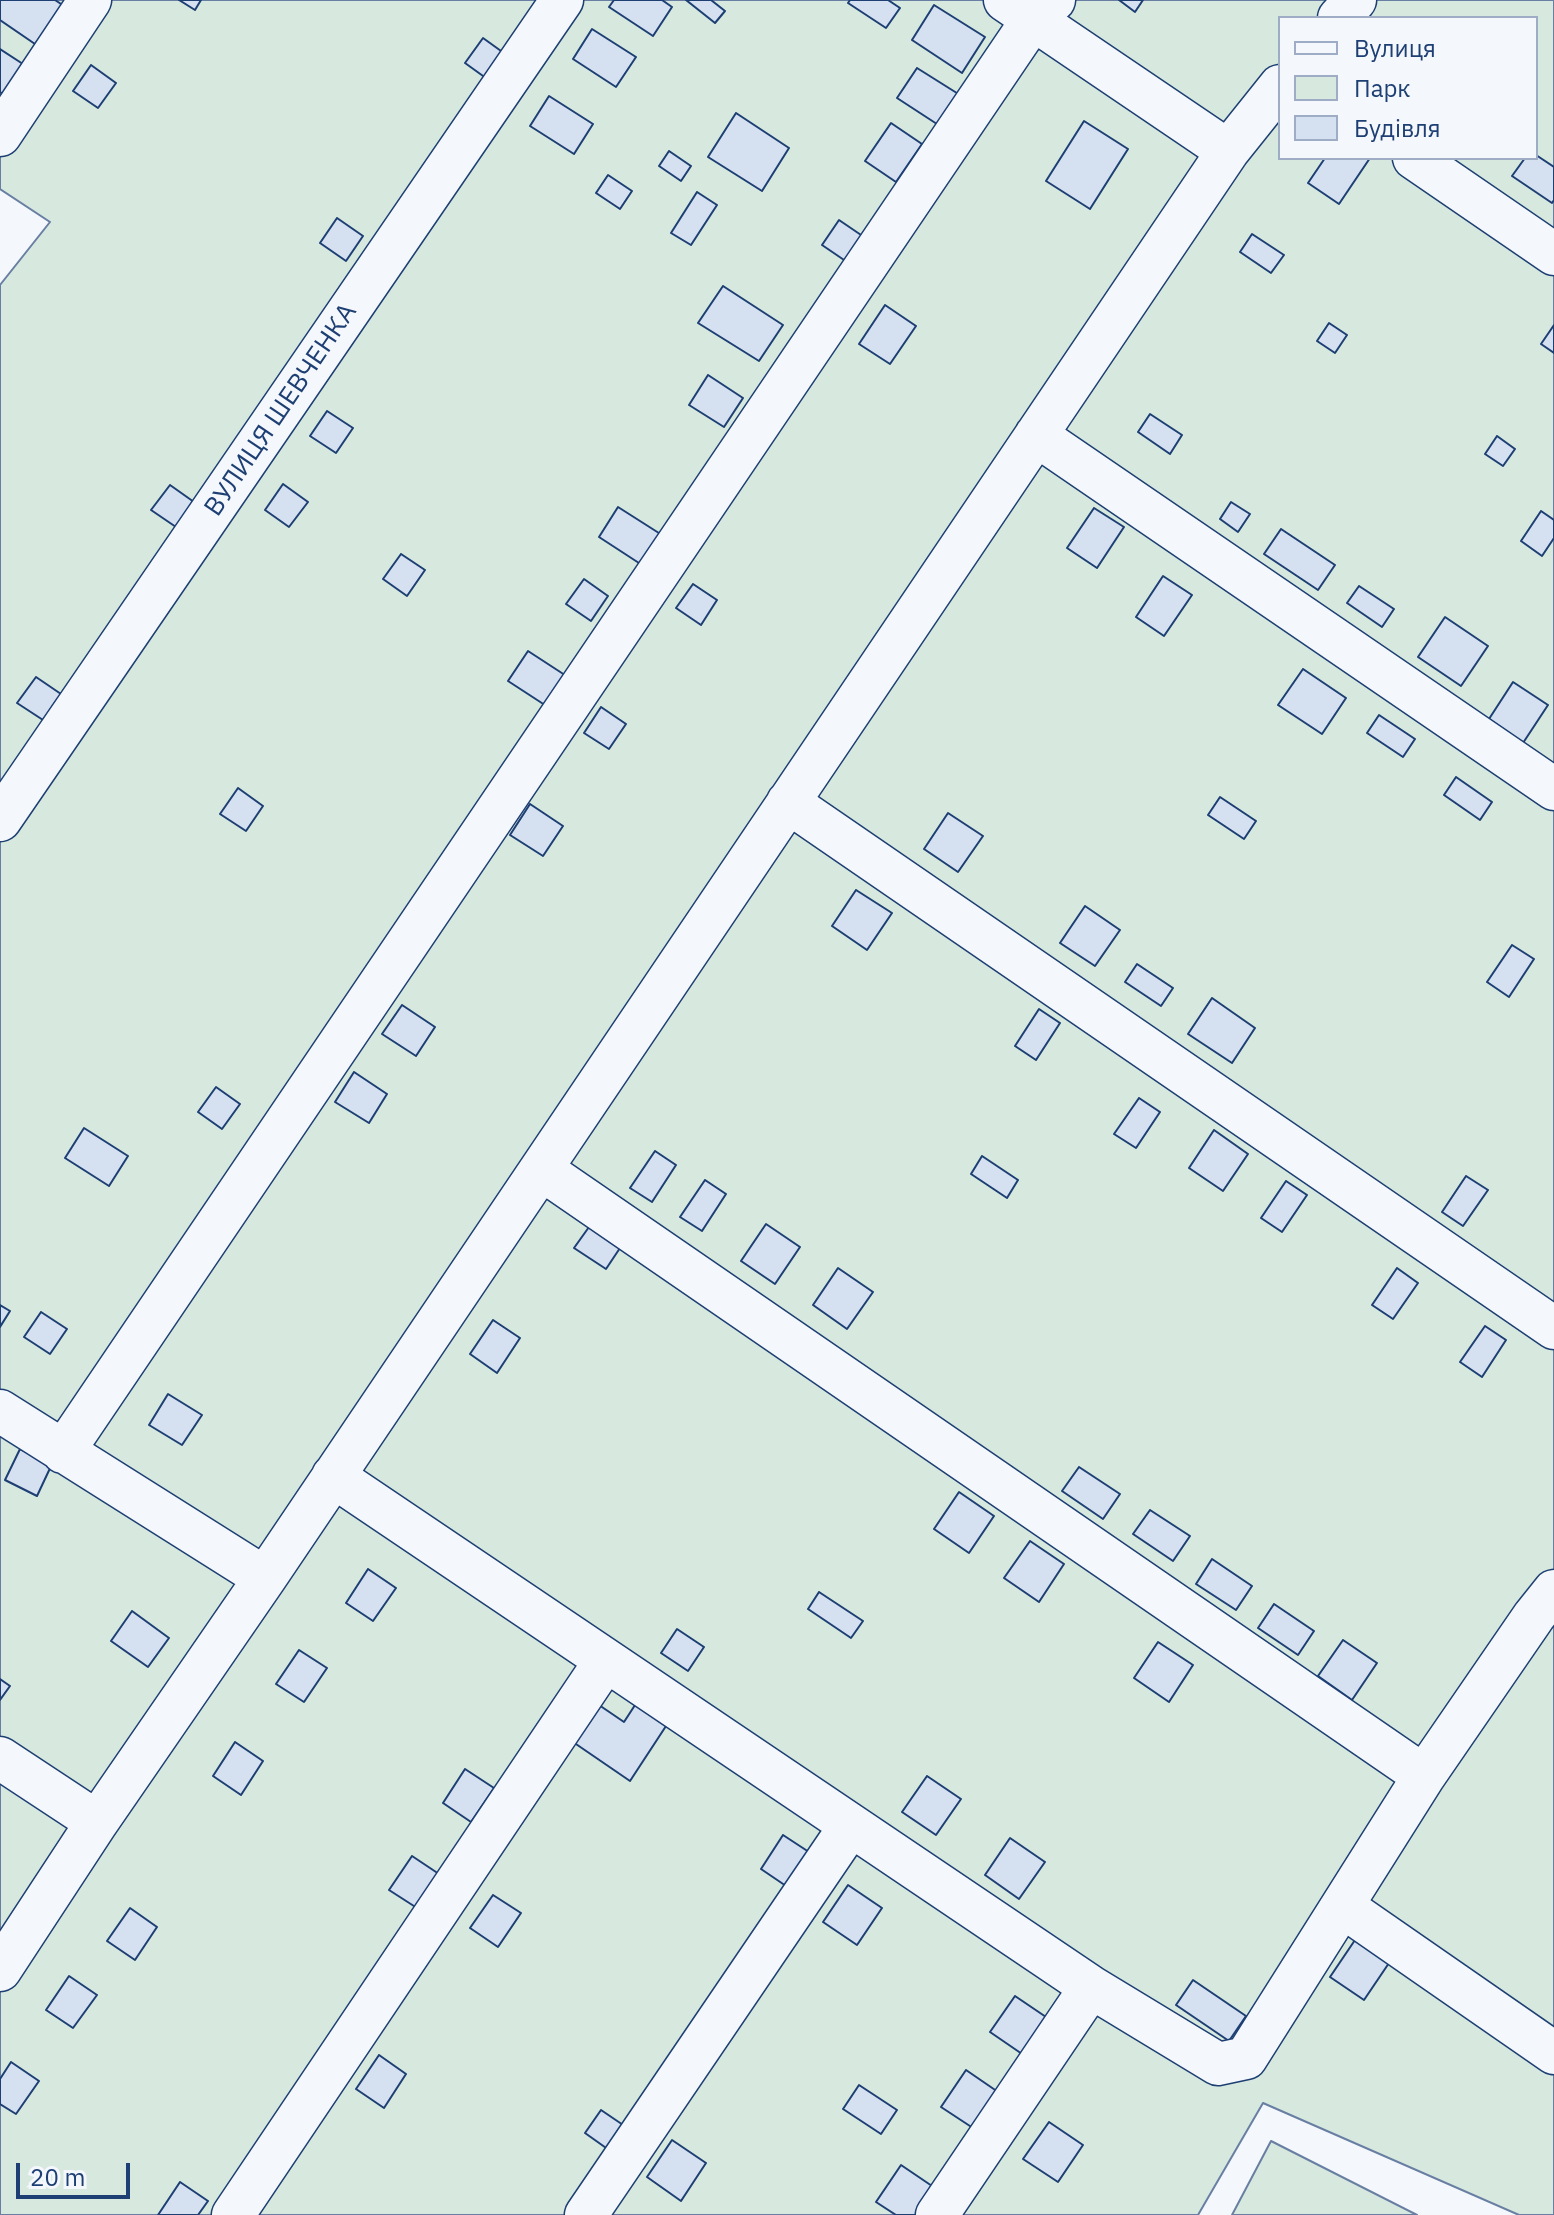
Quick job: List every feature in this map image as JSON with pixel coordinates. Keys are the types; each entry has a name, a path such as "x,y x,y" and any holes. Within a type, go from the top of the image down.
{"street":[{"path":"0,135 90,0"},
{"name":"ВУЛИЦЯ ШЕВЧЕНКА","path":"0,820 562,0"},
{"path":"1341,16 1355,0"},
{"path":"63,1452 1031,6 1228,151"},
{"path":"0,1970 97,1822 1228,151 1278,88"},
{"path":"1417,160 1554,254"},
{"path":"1036,435 1554,789"},
{"path":"788,802 1554,1328"},
{"path":"541,1169 1424,1776"},
{"path":"0,1411 265,1578"},
{"path":"333,1476 1091,1987 1218,2064 1246,2058 1424,1776 1547,1613"},
{"path":"233,2215 606,1660"},
{"path":"0,1758 97,1822"},
{"path":"586,2215 851,1825"},
{"path":"1342,1906 1554,2053"},
{"path":"937,2215 1091,1987"}],"green space":[{"path":"0,0 1554,0 1554,2215 1519,2215 1263,2103 1198,2215 0,2215 0,285 50,222 0,189"},
{"path":"1271,2141 1417,2215 1232,2215"}],"building":[{"path":"0,0 55,0 64,6 35,44 0,20"},
{"path":"179,0 201,0 195,10"},
{"path":"614,0 662,0 672,7 653,36 609,7"},
{"path":"686,0 711,0 725,11 715,23"},
{"path":"850,0 888,0 900,8 886,28 848,3"},
{"path":"1119,0 1143,0 1135,12"},
{"path":"934,5 985,37 962,73 912,40"},
{"path":"592,29 636,57 616,87 573,59"},
{"path":"483,38 508,56 490,81 465,63"},
{"path":"0,49 26,66 7,96 0,92"},
{"path":"91,65 116,83 98,108 73,91"},
{"path":"917,68 960,95 940,126 897,98"},
{"path":"549,96 593,124 574,154 530,126"},
{"path":"736,113 789,148 762,191 708,157"},
{"path":"1084,121 1128,149 1090,209 1046,181"},
{"path":"891,123 922,144 896,182 865,161"},
{"path":"669,151 691,166 681,181 659,166"},
{"path":"1538,156 1554,167 1554,200 1552,203 1512,176 1524,160 1538,160"},
{"path":"1324,160 1369,160 1339,204 1308,183"},
{"path":"608,175 632,191 620,209 596,193"},
{"path":"697,192 717,205 691,245 671,233"},
{"path":"337,218 363,236 346,261 320,243"},
{"path":"839,220 864,237 847,262 822,245"},
{"path":"1252,234 1284,255 1271,273 1240,252"},
{"path":"723,286 783,325 759,361 698,323"},
{"path":"885,305 916,326 890,364 859,344"},
{"path":"1329,323 1347,335 1335,353 1317,341"},
{"path":"1554,325 1554,353 1541,344"},
{"path":"708,375 743,398 724,427 689,405"},
{"path":"327,411 353,428 336,453 310,436"},
{"path":"1150,414 1182,435 1170,454 1138,432"},
{"path":"1497,436 1515,449 1503,466 1485,454"},
{"path":"283,484 308,502 289,527 265,510"},
{"path":"170,485 194,502 176,527 151,510"},
{"path":"1231,502 1250,514 1238,532 1220,519"},
{"path":"618,507 662,535 642,565 599,537"},
{"path":"1094,508 1124,527 1097,568 1067,548"},
{"path":"1541,511 1554,520 1554,538 1542,556 1521,541"},
{"path":"1281,529 1335,565 1318,590 1264,554"},
{"path":"401,554 425,570 407,596 383,579"},
{"path":"1163,576 1192,595 1164,636 1136,617"},
{"path":"584,579 608,596 591,621 566,604"},
{"path":"693,584 717,600 701,625 676,608"},
{"path":"1359,586 1394,609 1382,627 1347,603"},
{"path":"1445,617 1488,646 1461,686 1418,657"},
{"path":"528,651 571,679 551,709 508,681"},
{"path":"1303,669 1346,698 1322,734 1278,705"},
{"path":"36,677 61,694 43,720 17,703"},
{"path":"1513,682 1548,705 1523,743 1489,719"},
{"path":"601,707 626,724 609,749 584,733"},
{"path":"1379,715 1415,739 1403,757 1367,733"},
{"path":"1456,777 1492,802 1480,820 1444,795"},
{"path":"238,788 263,806 246,831 220,814"},
{"path":"1220,797 1256,821 1244,839 1208,815"},
{"path":"530,804 563,826 543,856 510,835"},
{"path":"948,813 983,836 958,872 924,849"},
{"path":"856,890 892,913 867,950 832,926"},
{"path":"1085,906 1120,930 1095,966 1060,943"},
{"path":"1512,945 1534,959 1509,997 1487,982"},
{"path":"1137,964 1173,988 1161,1006 1125,982"},
{"path":"1212,998 1255,1028 1232,1063 1188,1034"},
{"path":"402,1005 435,1027 416,1056 382,1034"},
{"path":"1039,1009 1060,1023 1036,1060 1015,1046"},
{"path":"354,1072 387,1094 369,1123 335,1102"},
{"path":"216,1087 240,1104 222,1129 198,1112"},
{"path":"1139,1098 1160,1112 1136,1148 1114,1134"},
{"path":"84,1128 128,1156 109,1186 65,1158"},
{"path":"1214,1130 1248,1154 1223,1191 1189,1168"},
{"path":"655,1151 676,1165 652,1202 630,1188"},
{"path":"982,1156 1018,1180 1007,1198 971,1174"},
{"path":"1466,1176 1488,1190 1463,1226 1442,1212"},
{"path":"705,1180 726,1194 702,1231 680,1217"},
{"path":"1286,1181 1307,1195 1282,1232 1261,1218"},
{"path":"766,1224 800,1247 775,1284 741,1261"},
{"path":"589,1227 620,1248 606,1269 574,1248"},
{"path":"838,1268 873,1292 847,1329 813,1305"},
{"path":"1397,1268 1418,1283 1393,1319 1372,1305"},
{"path":"0,1305 10,1311 0,1327"},
{"path":"41,1312 67,1329 50,1354 24,1337"},
{"path":"493,1320 520,1338 497,1373 470,1354"},
{"path":"1485,1326 1506,1340 1482,1377 1460,1362"},
{"path":"168,1394 202,1415 182,1445 149,1425"},
{"path":"20,1449 52,1464 37,1496 5,1480"},
{"path":"1079,1467 1120,1494 1103,1519 1062,1491"},
{"path":"959,1492 994,1516 969,1553 934,1529"},
{"path":"1150,1510 1190,1536 1173,1561 1133,1534"},
{"path":"1030,1541 1064,1564 1039,1602 1004,1578"},
{"path":"1212,1559 1252,1586 1236,1610 1196,1584"},
{"path":"368,1569 396,1588 373,1621 346,1603"},
{"path":"819,1592 863,1621 851,1638 808,1609"},
{"path":"1274,1604 1314,1631 1298,1655 1258,1628"},
{"path":"132,1611 169,1638 148,1667 111,1641"},
{"path":"677,1629 704,1647 688,1671 661,1653"},
{"path":"1343,1640 1377,1663 1352,1700 1318,1676"},
{"path":"1158,1642 1193,1665 1169,1702 1134,1678"},
{"path":"299,1650 327,1668 304,1702 276,1684"},
{"path":"0,1679 10,1686 0,1700"},
{"path":"637,1702 668,1723 630,1781 573,1742 599,1705 624,1722"},
{"path":"235,1742 263,1761 241,1795 213,1776"},
{"path":"465,1769 494,1788 471,1822 443,1803"},
{"path":"927,1776 961,1799 936,1835 902,1812"},
{"path":"783,1835 812,1854 789,1888 761,1869"},
{"path":"1010,1838 1045,1862 1019,1899 985,1875"},
{"path":"412,1856 439,1874 417,1908 389,1890"},
{"path":"848,1885 882,1908 857,1945 823,1922"},
{"path":"493,1895 521,1913 498,1947 470,1928"},
{"path":"130,1908 157,1927 135,1960 107,1941"},
{"path":"1355,1940 1389,1963 1364,2000 1330,1977"},
{"path":"69,1976 97,1995 73,2028 46,2010"},
{"path":"1193,1980 1246,2016 1229,2041 1176,2005"},
{"path":"1015,1996 1049,2019 1025,2056 990,2032"},
{"path":"379,2055 406,2074 384,2108 356,2089"},
{"path":"11,2062 39,2081 16,2114 0,2104 0,2079"},
{"path":"966,2070 1001,2094 976,2130 941,2107"},
{"path":"859,2085 897,2110 881,2134 843,2109"},
{"path":"601,2110 632,2131 616,2155 585,2133"},
{"path":"1049,2122 1083,2145 1058,2182 1023,2159"},
{"path":"672,2140 706,2163 681,2201 647,2177"},
{"path":"901,2165 935,2188 917,2215 896,2215 876,2202"},
{"path":"180,2182 208,2201 198,2215 158,2215"}]}
